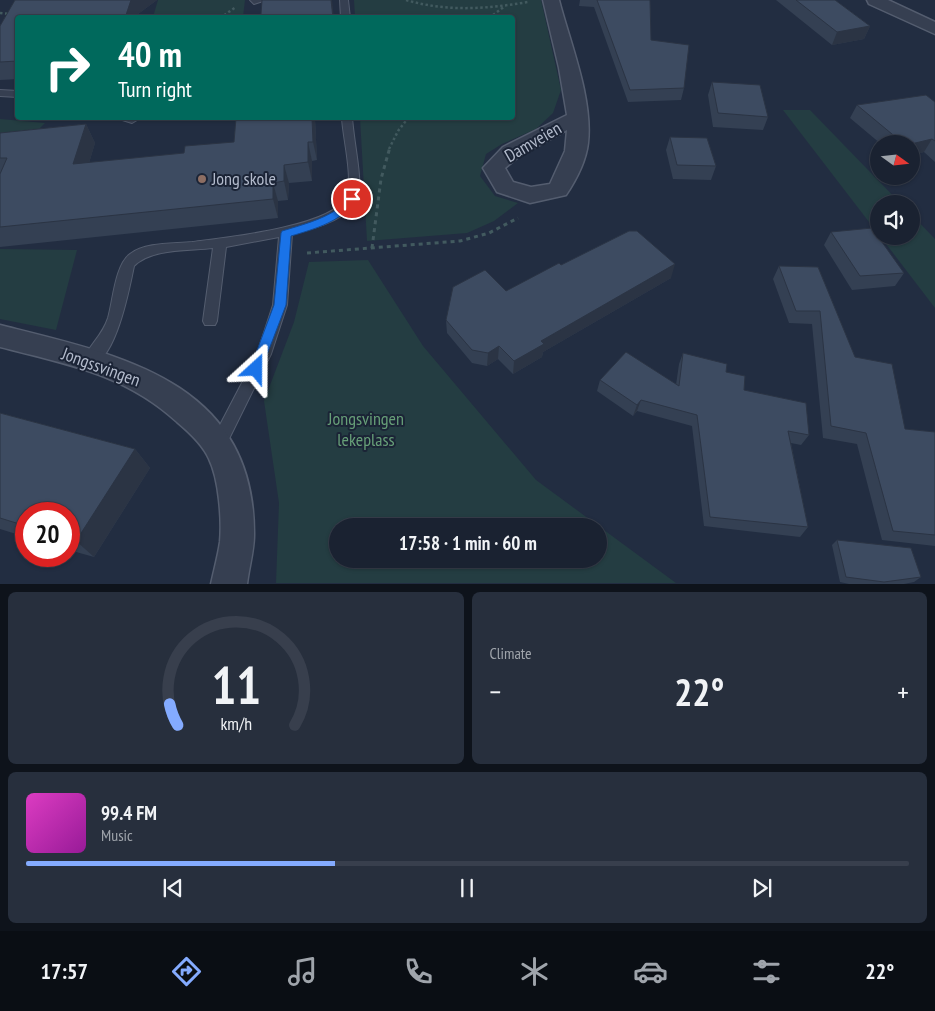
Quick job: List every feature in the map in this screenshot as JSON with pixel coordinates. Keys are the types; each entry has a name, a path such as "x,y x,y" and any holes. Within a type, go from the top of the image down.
{"street":[{"path":"875,0 935,29"},
{"name":"Damveien","path":"542,1 576,119 578,138 570,168 558,190 530,195 505,187 494,168 504,154 541,137 558,125 576,119"},
{"name":"Jongssvingen","path":"0,336 90,360 134,376 164,393 191,416 221,450 235,498 237,542 229,584"}],"lane":[{"path":"344,0 346,15"},
{"path":"0,93 15,94"},
{"path":"90,360 107,339 115,318 128,264 135,257 150,251 286,233 309,228 344,210 352,199 353,175 347,120"},
{"path":"217,446 264,354 280,305 286,233"},
{"path":"210,321 220,242"}],"path":[{"path":"406,0 418,4 471,11 542,1"},
{"path":"493,15 506,6"},
{"path":"0,13 13,15"},
{"path":"372,248 385,158 399,128 406,120"},
{"path":"284,254 460,241 489,233 525,214 558,190"}],"green space":[{"path":"158,0 245,0 243,15 154,15"},
{"path":"354,0 541,0 561,90 553,113 536,129 502,144 486,154 480,176 495,196 518,203 494,221 467,233 367,241 360,120 515,120 515,15 355,15"},
{"path":"783,110 810,110 870,172 870,185 883,185 892,195 870,195 870,223"},
{"path":"0,119 45,123 33,135 0,159"},
{"path":"920,223 935,239 935,308 887,245 920,245"},
{"path":"0,249 77,250 56,330 0,319"},
{"name":"Jongsvingen lekeplass","path":"368,260 423,346 536,480 588,518 329,518 329,568 607,568 607,532 676,583 276,583 279,503 264,401 294,322 309,262"}],"building":[{"path":"15,0 131,0 126,15 15,15 15,61 0,62 0,26"},
{"path":"262,0 331,0 333,15 257,15 261,14"},
{"path":"597,0 650,0 651,40 689,45 684,88 630,90"},
{"path":"796,0 835,0 870,26 837,32"},
{"path":"712,82 760,85 768,117 718,113"},
{"path":"926,95 935,102 935,141 932,139 920,142 920,135 893,135 857,105"},
{"path":"236,120 312,120 313,142 308,142 308,162 284,165 284,181 273,183 273,199 0,227 0,174 7,158 0,158 0,133 86,124 73,164 184,153 185,146 234,142"},
{"path":"670,137 707,138 716,166 677,165"},
{"path":"870,228 870,245 884,245 904,273 860,276 831,232"},
{"path":"629,231 637,231 675,264 541,341 544,344 514,361 499,346 488,353 472,350 446,320 453,287 485,270 506,291 559,263 561,265"},
{"path":"779,266 818,267 855,357 892,364 905,429 935,432 935,535 893,531 866,433 831,426 820,311 796,311"},
{"path":"626,352 679,386 683,353 727,364 726,372 745,376 744,390 806,403 809,435 788,431 808,527 710,517 697,415 641,400 637,405 600,380"},
{"path":"0,413 135,449 80,535 80,502 15,502 15,523 0,518"},
{"path":"837,540 911,548 921,577 884,582 846,577"}],"place":[{"name":"Jong skole","path":"202,179"}],"route":[{"path":"256,369 264,354 280,305 286,233 309,228 344,210 352,199"}]}
